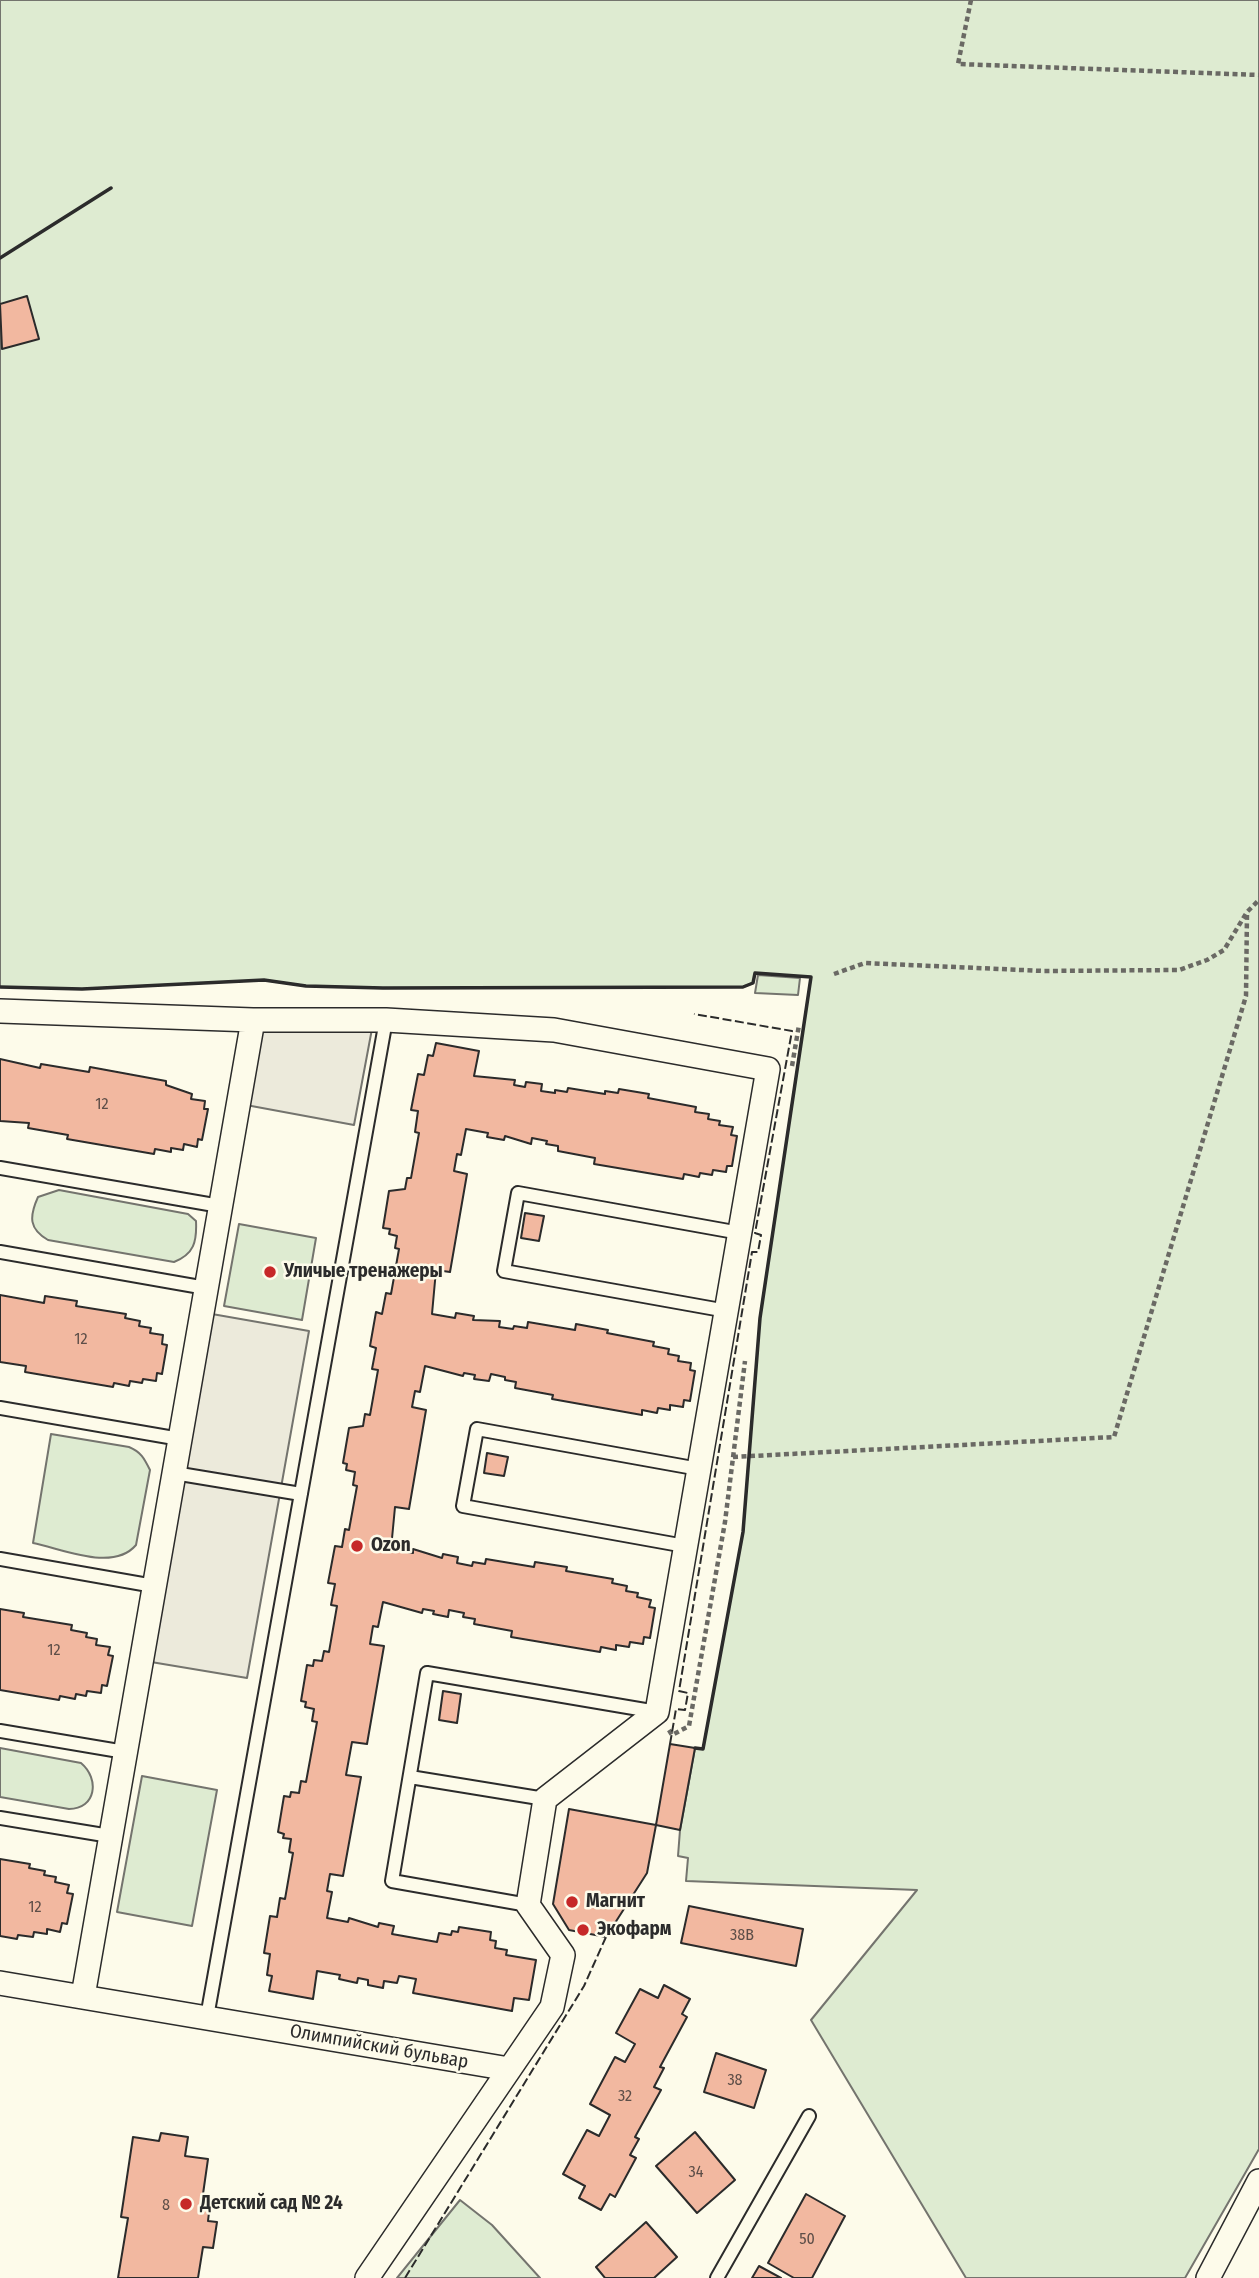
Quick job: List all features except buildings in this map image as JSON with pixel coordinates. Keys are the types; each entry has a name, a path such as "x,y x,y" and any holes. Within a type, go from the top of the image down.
{"street":[{"path":"0,1011 253,1020 387,1020 554,1030 768,1069 657,1712 545,1799 528,1905 563,1955 552,2007 367,2278"},
{"path":"83,1996 253,1020"},
{"name":"Олимпийский бульвар","path":"0,1983 509,2069"},
{"path":"1208,2278 1259,2181"}],"lane":[{"path":"207,2017 387,1020"},
{"path":"0,1168 220,1206"},
{"path":"727,1311 504,1271 518,1193 740,1233"},
{"path":"0,1252 206,1288"},
{"path":"0,1408 180,1439"},
{"path":"685,1546 463,1506 477,1429 699,1469"},
{"path":"174,1473 301,1494"},
{"path":"0,1559 154,1586"},
{"path":"528,1905 393,1881 427,1673 657,1712"},
{"path":"0,1731 125,1752"},
{"path":"410,1777 545,1799"},
{"path":"0,1818 110,1836"},
{"path":"717,2278 809,2116"}],"path":[{"path":"971,0 958,64 1259,75"},
{"path":"834,974 865,963 1044,971 1179,970 1207,960 1224,950 1247,912 1259,901"},
{"path":"733,1457 1114,1437 1246,996 1247,912"},
{"path":"790,1078 799,1025"},
{"path":"672,1735 689,1726 725,1521 745,1355"}],"green space":[{"path":"0,0 1259,0 1259,2149 1185,2278 966,2278 811,2020 917,1890 686,1881 688,1858 678,1856 695,1748 703,1749 743,1532 760,1318 811,977 755,973 753,983 743,987 383,988 306,986 264,980 82,989 0,987"},
{"path":"758,975 800,978 798,995 755,993"},
{"path":"59,1190 188,1214 196,1221 193,1246 186,1255 174,1262 48,1240 34,1227 33,1211 38,1197"},
{"name":"Уличые тренажеры","path":"239,1224 316,1238 302,1320 224,1306"},
{"path":"51,1434 129,1447 144,1459 150,1470 136,1545 126,1553 101,1558 33,1543"},
{"path":"0,1748 81,1763 93,1785 90,1799 78,1808 69,1809 0,1797"},
{"path":"142,1776 217,1790 192,1926 117,1912"},
{"path":"460,2200 492,2225 540,2278 397,2278"}],"shaded area":[{"path":"263,1015 374,1018 354,1125 246,1105"},
{"path":"212,1314 309,1331 247,1678 151,1662"}],"fence":[{"path":"670,1744 676,1709 685,1710 688,1693 679,1691 752,1252 758,1252 761,1235 755,1233 792,1031 694,1014"},
{"path":"405,2278 584,1986 606,1937"}],"wall":[{"path":"0,258 111,188"},
{"path":"0,987 82,989 264,980 306,986 383,988 743,987 753,983 755,973 811,977 760,1318 743,1532 703,1749 695,1748"}],"place":[{"name":"Уличые тренажеры","path":"270,1272"},
{"name":"Ozon","path":"357,1546"},
{"name":"Магнит","path":"572,1902"},
{"name":"Экофарм","path":"583,1930"},
{"name":"Детский сад № 24","path":"186,2204"}]}
